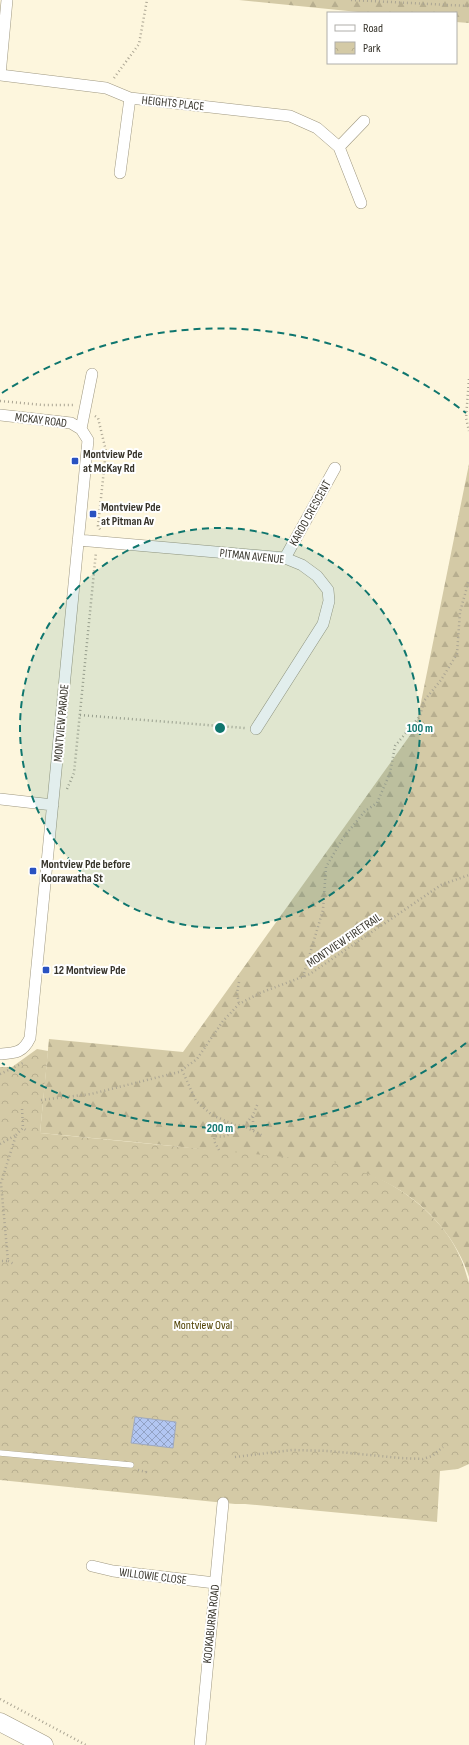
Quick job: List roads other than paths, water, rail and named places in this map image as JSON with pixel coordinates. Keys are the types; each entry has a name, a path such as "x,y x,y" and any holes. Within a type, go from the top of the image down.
{"main road":[{"path":"0,1722 44,1745"}],"street":[{"path":"0,75 7,0"},
{"name":"HEIGHTS PLACE","path":"0,75 106,88 130,98 290,116 317,128 339,147 361,203"},
{"path":"120,173 130,98"},
{"path":"339,147 364,121"},
{"path":"81,429 92,374"},
{"name":"MCKAY ROAD","path":"0,415 71,423 81,429"},
{"name":"MONTVIEW PARADE","path":"0,1054 16,1053 26,1047 30,1038 88,448 88,440 81,429"},
{"name":"KAROO CRESCENT","path":"285,558 335,468"},
{"name":"PITMAN AVENUE","path":"78,540 285,558 302,565 317,576 328,590 329,601 323,624 256,729"},
{"path":"0,799 53,805"},
{"name":"KOOKABURRA ROAD","path":"200,1745 223,1503"},
{"name":"WILLOWIE CLOSE","path":"92,1566 113,1571 215,1583"}],"lane":[{"path":"0,1453 131,1465"}],"place":[{"name":"Montview Pde at McKay Rd","path":"75,461"},
{"name":"Montview Pde at Pitman Av","path":"93,514"},
{"name":"Montview Pde before Koorawatha St","path":"33,871"},
{"name":"12 Montview Pde","path":"46,970"}],"park label":[{"name":"Montview Oval","path":"203,1325"}]}
